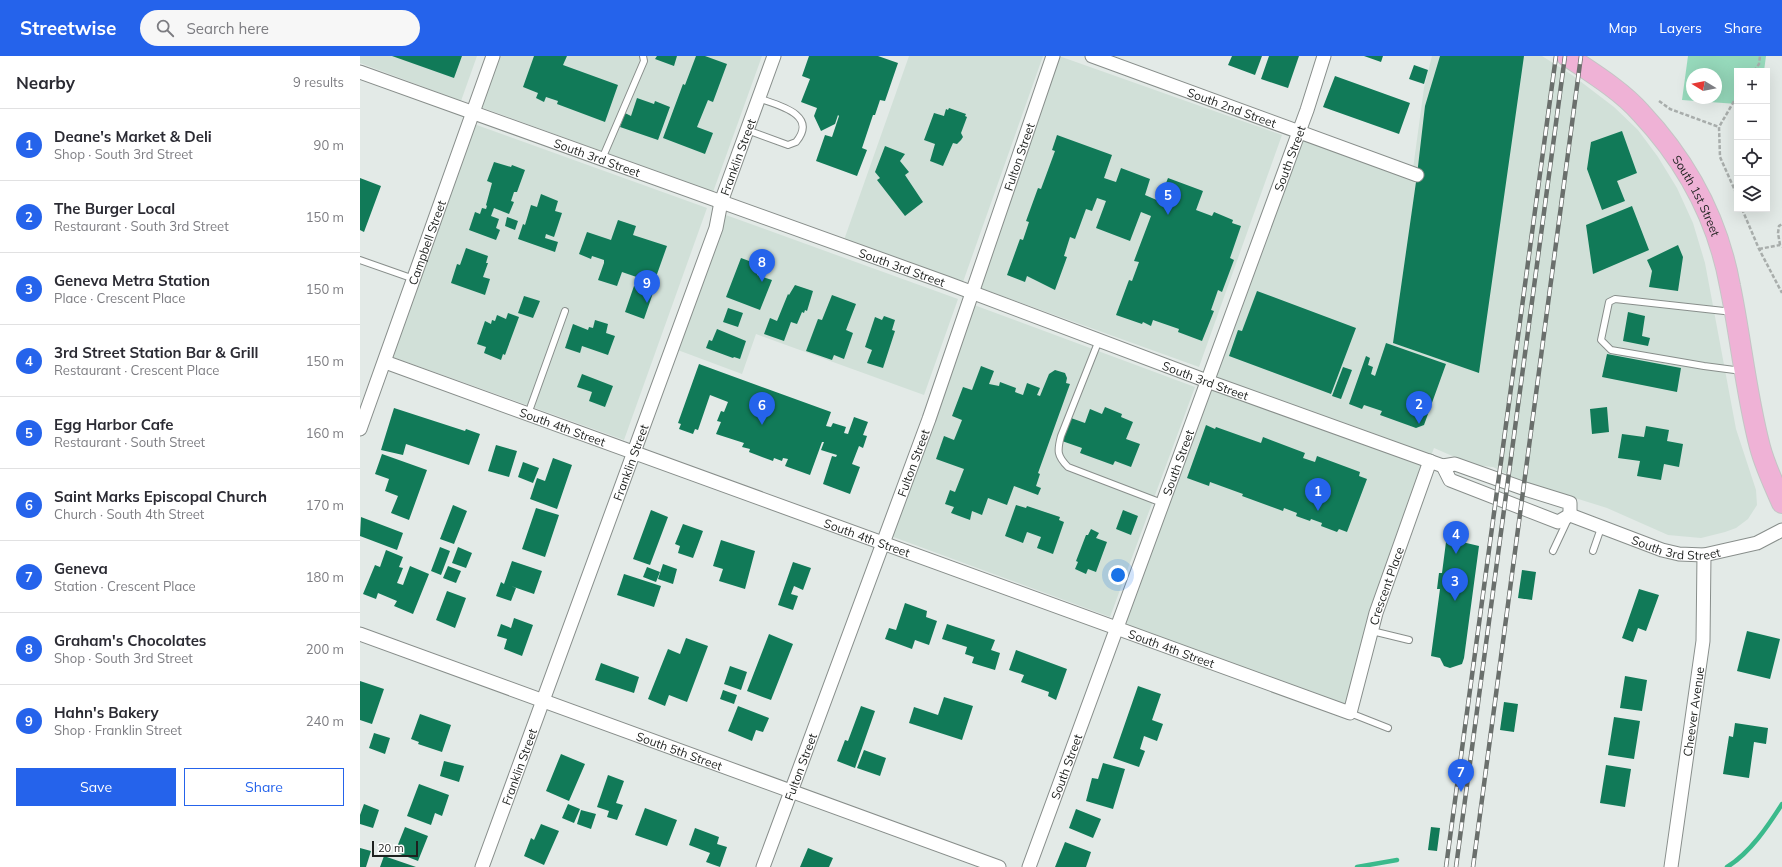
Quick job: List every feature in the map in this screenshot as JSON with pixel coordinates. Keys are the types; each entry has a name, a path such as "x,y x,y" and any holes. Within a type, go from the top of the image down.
{"main road":[{"name":"South 1st Street","path":"1567,56 1601,78 1641,112 1667,142 1703,202 1714,227 1723,254 1745,377 1760,447 1782,503"}],"street":[{"name":"Campbell Street","path":"360,429 493,56"},
{"name":"Franklin Street","path":"482,867 716,228 721,202 774,56"},
{"name":"Fulton Street","path":"763,867 929,419 1053,56"},
{"name":"South 2nd Street","path":"1092,56 1417,175"},
{"name":"South Street","path":"1029,867 1298,131 1324,56"},
{"name":"South 3rd Street","path":"360,72 972,292 1207,381 1443,466 1455,464 1525,489 1570,502 1570,515 1662,550 1679,554 1704,555 1757,543 1782,530"},
{"name":"South 4th Street","path":"385,362 1117,627 1350,714"},
{"name":"Crescent Place","path":"1350,714 1376,613 1430,461"},
{"path":"1443,466 1450,480 1535,514 1558,522 1570,515"},
{"name":"Cheever Avenue","path":"1671,867 1703,641 1704,555"},
{"name":"South 5th Street","path":"360,634 999,867"}],"lane":[{"path":"602,159 644,61 643,56"},
{"path":"747,130 788,145 796,142 802,132 800,117 795,112 758,98"},
{"path":"360,260 414,279"},
{"path":"1734,312 1615,299 1609,302 1601,340 1611,350 1704,366 1745,377"},
{"path":"528,414 565,311"},
{"path":"1099,340 1061,436 1058,447 1060,459 1068,467 1162,503"},
{"path":"1553,551 1570,515"},
{"path":"1593,551 1601,528"},
{"path":"1372,631 1409,640"},
{"path":"1350,714 1388,728"}],"path":[{"path":"1756,68 1759,64 1760,56"},
{"path":"1659,101 1670,109 1719,127"},
{"path":"1734,101 1719,127 1720,157 1734,189"},
{"path":"1743,212 1759,249 1782,293"},
{"path":"1759,249 1781,246 1778,233 1779,226 1782,224"}],"shaded area":[{"path":"360,56 477,56 461,101 360,63"},
{"path":"496,56 762,56 713,192 478,106"},
{"path":"909,56 1043,56 963,282 844,240"},
{"path":"1059,56 1282,135 1199,367 977,287"},
{"path":"1432,56 1542,56 1572,75 1614,107 1638,130 1658,157 1677,188 1693,223 1705,263 1736,429 1756,490 1757,505 1748,519 1736,528 1725,532 1701,538 1668,535 1607,508 1521,481 1493,467 1473,465 1434,448 1368,625 1346,708 1122,625 1300,135 1412,176 1424,88"},
{"path":"474,124 707,208 624,440 390,356"},
{"path":"723,214 958,299 924,395 756,334 742,374 675,349"},
{"path":"974,305 1195,387 1110,617 888,535"}],"green space":[{"path":"1688,56 1766,56 1764,68 1734,68 1734,104 1722,103 1722,68 1686,68"},
{"path":"1686,71 1686,100 1682,100"}],"building":[{"path":"392,56 462,56 454,78"},
{"path":"534,56 567,56 563,65 618,85 605,122 557,104 558,101 546,97 544,102 536,98 538,93 523,87"},
{"path":"657,56 677,56 674,66 655,59"},
{"path":"696,56 705,56 727,64 713,102 708,100 697,127 713,133 705,154 663,138 683,84 685,85"},
{"path":"809,56 878,56 898,63 885,101 880,100 875,115 873,115 862,148 867,150 857,176 816,161 825,135 832,137 839,116 838,115 835,124 821,131 814,116 817,108 801,102 810,79 802,76"},
{"path":"1232,56 1262,56 1255,75 1228,65"},
{"path":"1269,56 1299,56 1288,88 1261,79"},
{"path":"1364,56 1383,56 1381,62"},
{"path":"1440,56 1524,56 1479,373 1393,343 1417,175 1425,106"},
{"path":"1414,65 1428,70 1424,84 1409,79"},
{"path":"1335,76 1410,103 1399,134 1323,107"},
{"path":"637,98 654,104 655,101 670,107 658,140 620,127 625,113 631,116"},
{"path":"949,108 966,114 965,116 967,117 961,133 963,137 957,144 953,143 943,166 930,161 935,144 924,140 934,113 944,116 946,109 948,110"},
{"path":"1622,131 1637,173 1617,181 1625,201 1602,210 1587,169 1591,142"},
{"path":"1057,135 1112,155 1104,178 1116,182 1121,168 1150,179 1145,195 1159,201 1168,178 1203,191 1196,210 1212,216 1214,212 1233,220 1232,223 1241,226 1230,258 1234,260 1222,292 1218,290 1211,310 1214,311 1202,341 1178,332 1179,329 1153,320 1151,326 1143,322 1142,324 1116,315 1129,280 1132,281 1139,262 1134,261 1151,216 1141,212 1130,241 1096,228 1106,201 1097,198 1092,211 1086,209 1075,239 1070,237 1064,256 1067,257 1055,290 1027,276 1025,282 1007,275 1020,239 1023,240 1029,222 1026,221 1038,188 1041,189 1055,151 1052,150"},
{"path":"885,146 905,154 900,161 909,172 905,175 923,202 905,216 877,180 880,178 875,172"},
{"path":"494,162 511,167 512,165 525,170 517,192 514,192 511,201 514,202 509,214 494,208 491,216 499,219 496,228 500,230 496,240 469,230 475,212 480,214 482,208 486,209 492,183 487,181"},
{"path":"360,178 381,186 364,232 360,230"},
{"path":"541,194 558,201 555,211 562,213 554,237 546,234 545,238 558,242 555,252 518,239 523,224 525,225 531,205 537,207"},
{"path":"1632,206 1649,250 1593,274 1586,225"},
{"path":"507,217 518,221 515,230 505,226"},
{"path":"618,220 636,226 633,235 667,246 656,277 658,278 657,282 654,283 622,272 617,286 598,280 604,260 592,256 591,259 579,254 587,232 611,240"},
{"path":"1678,245 1683,257 1678,291 1649,287 1652,271 1647,260"},
{"path":"466,248 488,256 486,263 488,263 483,277 490,279 485,295 451,283 457,264 460,265"},
{"path":"741,258 760,265 757,275 772,280 760,310 726,297"},
{"path":"795,285 813,291 807,311 805,310 804,313 802,312 797,324 791,322 784,341 764,334 770,318 777,321 788,294 789,295"},
{"path":"634,286 653,293 644,319 625,312"},
{"path":"1257,291 1356,328 1331,394 1229,356 1238,330 1242,331"},
{"path":"832,295 856,304 846,330 853,333 844,359 834,355 832,360 806,351 818,319 822,320"},
{"path":"524,296 540,301 533,318 518,313"},
{"path":"728,308 743,313 738,327 723,322"},
{"path":"1628,312 1645,316 1642,336 1650,338 1648,346 1623,341"},
{"path":"508,313 519,317 505,355 503,354 501,360 484,353 486,347 477,344 485,321 491,324 492,320 495,321 497,315 506,319"},
{"path":"884,316 895,320 892,330 895,331 883,368 867,363 872,350 865,347 875,317 882,320"},
{"path":"595,320 608,324 606,333 615,336 608,355 582,346 580,353 565,348 573,324 588,330 589,327 593,328"},
{"path":"717,329 746,341 740,359 733,358 706,348 709,340 712,341"},
{"path":"1386,343 1446,364 1424,425 1416,428 1380,415 1382,411 1364,405 1362,409 1349,404 1366,356 1370,358 1368,365 1373,367 1371,374 1375,376"},
{"path":"1607,354 1681,368 1677,392 1602,377"},
{"path":"699,364 831,412 826,426 831,427 833,423 846,427 844,433 848,434 854,417 868,422 863,435 867,436 863,448 859,446 852,464 860,467 850,494 823,484 832,456 836,457 837,455 821,450 824,442 822,442 810,475 785,466 788,459 783,458 782,461 774,458 773,461 749,452 750,449 742,447 744,443 716,434 721,422 717,421 721,411 724,412 728,402 710,395 698,430 695,429 693,434 679,429 681,424 678,423"},
{"path":"981,366 994,371 989,384 999,386 1000,382 1016,388 1015,392 1023,395 1027,383 1040,388 1037,395 1040,396 1049,374 1055,370 1065,373 1067,378 1066,383 1070,384 1038,473 1040,474 1036,486 1041,488 1038,495 1014,486 1007,505 988,498 982,515 972,511 970,520 951,513 954,507 945,504 950,490 955,492 964,469 936,459 944,436 954,440 962,420 952,416 963,387 972,390"},
{"path":"1343,367 1352,370 1341,399 1332,396"},
{"path":"582,374 613,386 605,407 589,401 592,392 577,387"},
{"path":"1105,407 1122,414 1121,417 1133,422 1126,439 1140,444 1131,467 1115,461 1113,465 1080,453 1082,448 1062,441 1071,418 1085,423 1090,409 1102,414"},
{"path":"1607,407 1609,432 1592,434 1590,409"},
{"path":"394,408 465,431 466,429 480,434 469,465 406,444 403,455 381,450"},
{"path":"1206,425 1215,429 1216,427 1261,443 1263,437 1305,453 1303,458 1315,462 1317,456 1360,472 1359,476 1367,479 1347,532 1339,529 1337,532 1321,526 1322,523 1296,516 1297,513 1284,508 1283,511 1210,482 1209,486 1187,478"},
{"path":"1646,426 1669,430 1667,441 1683,444 1679,467 1664,464 1661,480 1637,476 1640,461 1618,458 1622,434 1644,437"},
{"path":"496,445 517,451 509,477 488,471"},
{"path":"382,454 427,470 409,520 391,513 398,496 385,491 389,479 375,474"},
{"path":"553,458 572,465 557,509 530,499 537,478 545,481"},
{"path":"523,462 539,468 533,483 518,477"},
{"path":"453,505 467,511 454,544 440,539"},
{"path":"1016,505 1026,508 1027,506 1060,517 1059,520 1064,522 1053,554 1037,548 1041,537 1027,532 1023,543 1005,536"},
{"path":"536,508 559,515 545,557 522,549"},
{"path":"651,510 668,517 650,565 633,559"},
{"path":"1123,510 1138,516 1131,535 1116,529"},
{"path":"361,517 403,533 397,550 360,536"},
{"path":"683,524 703,531 693,558 678,553 680,546 675,544"},
{"path":"1091,529 1099,533 1096,538 1107,542 1096,572 1088,569 1086,574 1075,569 1078,562 1076,561 1086,535 1088,535"},
{"path":"721,540 755,551 745,589 719,581 723,569 713,566"},
{"path":"1458,541 1479,546 1464,658 1462,664 1450,668 1444,666 1440,658 1431,656 1440,589 1437,589 1439,573 1442,573 1446,542 1457,544"},
{"path":"440,547 450,551 441,575 431,571"},
{"path":"458,547 472,553 466,568 452,563"},
{"path":"386,550 403,557 399,567 403,568 397,583 403,585 410,566 429,574 413,614 394,606 397,601 378,593 376,599 363,594 375,565 380,567"},
{"path":"512,561 542,571 534,594 511,586 516,588 511,601 496,596 501,582 504,584"},
{"path":"793,562 811,568 803,590 794,586 791,594 798,596 793,610 778,605"},
{"path":"663,564 677,569 673,584 658,579"},
{"path":"448,566 461,571 456,583 443,578"},
{"path":"647,567 660,572 656,582 643,577"},
{"path":"1522,570 1536,572 1532,600 1518,598"},
{"path":"624,574 661,586 654,607 617,595"},
{"path":"1639,589 1659,595 1646,631 1638,628 1633,642 1622,638"},
{"path":"447,591 466,598 455,628 436,620"},
{"path":"905,603 927,611 926,617 937,621 929,645 915,640 912,649 885,639 889,628 896,630"},
{"path":"514,618 533,625 522,656 504,649 507,639 497,636 501,624 511,628"},
{"path":"947,624 995,640 991,650 1000,653 995,670 972,663 974,657 965,654 967,647 942,639"},
{"path":"1747,631 1780,639 1770,679 1737,671"},
{"path":"769,634 793,644 771,700 747,691"},
{"path":"686,638 708,646 687,702 669,695 665,706 648,699 668,649 680,654"},
{"path":"1016,650 1067,669 1056,700 1048,696 1049,692 1021,682 1024,675 1009,670"},
{"path":"601,663 639,677 634,693 595,680"},
{"path":"730,666 747,672 741,690 724,684"},
{"path":"1625,676 1647,680 1642,711 1620,708"},
{"path":"360,681 384,689 372,724 360,720"},
{"path":"1138,686 1161,694 1152,720 1163,724 1157,741 1144,736 1140,749 1145,751 1139,767 1113,758"},
{"path":"723,690 737,695 734,704 720,699"},
{"path":"944,697 973,706 962,740 909,723 914,707 938,715"},
{"path":"1504,702 1518,704 1514,732 1500,730"},
{"path":"738,706 769,718 763,732 756,730 752,741 728,731"},
{"path":"861,706 875,711 855,768 837,761 845,740 848,741"},
{"path":"420,714 451,725 442,752 418,744 419,742 411,739"},
{"path":"1614,717 1640,721 1634,759 1608,755"},
{"path":"1735,723 1768,728 1766,744 1754,742 1749,778 1723,774 1729,736 1733,737"},
{"path":"374,733 390,738 385,754 369,748"},
{"path":"864,750 886,758 880,776 857,768"},
{"path":"561,754 585,764 569,801 546,791"},
{"path":"444,761 464,766 459,782 440,776"},
{"path":"1103,763 1125,769 1113,809 1086,801 1092,778 1098,779"},
{"path":"1606,765 1631,769 1625,807 1600,803"},
{"path":"608,775 624,781 616,803 623,805 617,820 607,817 609,811 597,807"},
{"path":"419,784 449,795 442,816 435,813 431,825 407,816"},
{"path":"364,804 379,810 373,828 360,824 360,815"},
{"path":"568,804 580,809 574,823 562,818"},
{"path":"645,808 677,820 667,846 635,835"},
{"path":"1076,809 1101,819 1093,838 1069,828"},
{"path":"581,810 596,814 591,829 577,824"},
{"path":"541,824 559,831 544,865 524,856 531,838 534,840"},
{"path":"405,827 428,836 418,861 395,852"},
{"path":"1431,827 1440,828 1437,851 1428,850"},
{"path":"695,828 719,837 717,844 727,847 720,867 706,862 710,853 689,845"},
{"path":"1065,842 1091,852 1086,867 1055,867"},
{"path":"360,848 371,851 366,867 360,867"},
{"path":"808,848 833,858 829,867 800,867"},
{"path":"384,856 416,867 380,867"}],"waterway":[{"path":"1727,867 1751,847 1765,830 1782,804"},
{"path":"1357,867 1397,860"}],"railway":[{"path":"1446,867 1556,56"},
{"path":"1456,867 1565,56"},
{"path":"1473,867 1581,56"}],"place":[{"name":"Egg Harbor Cafe","path":"1168,215"},
{"name":"Graham's Chocolates","path":"762,282"},
{"name":"Hahn's Bakery","path":"647,303"},
{"name":"The Burger Local","path":"1419,424"},
{"name":"Saint Marks Episcopal Church","path":"762,425"},
{"name":"Deane's Market & Deli","path":"1318,511"},
{"name":"3rd Street Station Bar & Grill","path":"1456,554"},
{"name":"Geneva Metra Station","path":"1455,601"},
{"name":"Geneva","path":"1461,792"}]}
